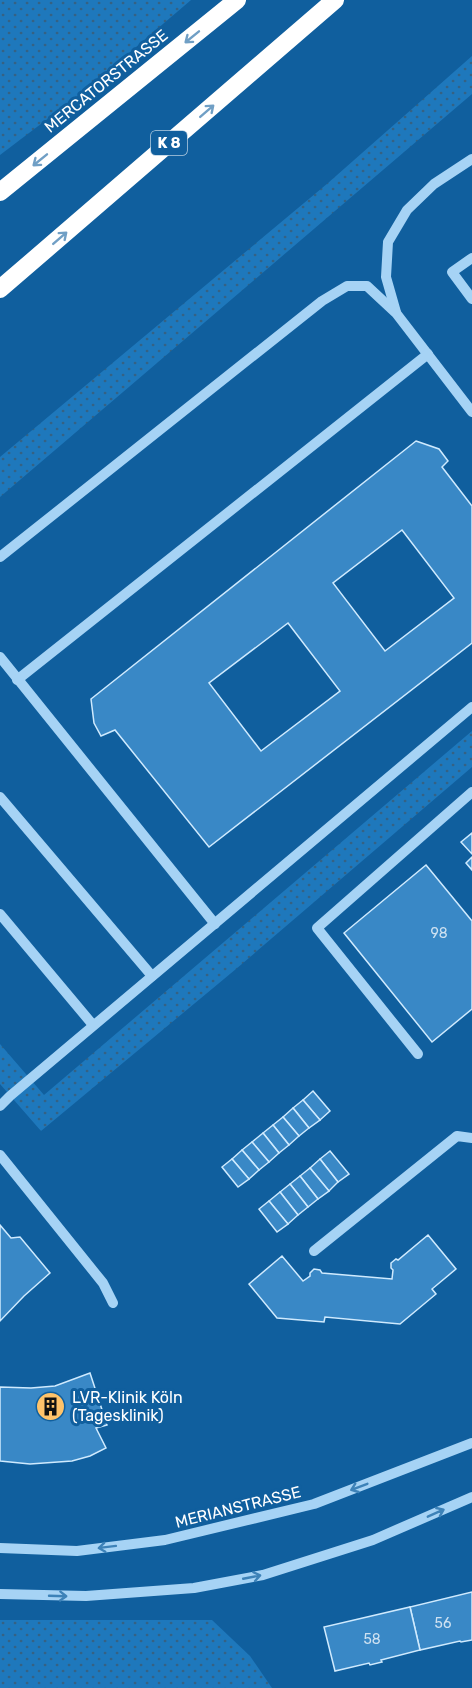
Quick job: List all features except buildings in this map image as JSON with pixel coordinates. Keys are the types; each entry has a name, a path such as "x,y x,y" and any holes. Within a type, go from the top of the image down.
{"highway":[{"name":"MERCATORSTRASSE","path":"0,192 237,0"},
{"name":"K 8","path":"0,290 329,5"}],"street":[{"path":"396,314 386,277 388,242 407,210 434,184 472,159"},
{"path":"472,258 452,272 472,299"},
{"path":"0,557 321,301 346,286 367,286 396,314 472,412"},
{"path":"17,680 428,354"},
{"path":"0,657 215,924"},
{"path":"0,1106 9,1096 472,707"},
{"path":"418,1054 317,928 472,792"},
{"path":"0,797 152,976"},
{"path":"0,914 93,1025"},
{"path":"314,1251 457,1136 472,1138"},
{"path":"0,1155 103,1283 113,1303"},
{"name":"MERIANSTRASSE","path":"0,1548 77,1551 165,1540 314,1504 472,1443"},
{"path":"0,1594 86,1596 194,1588 263,1575 373,1540 472,1497"}],"shaded area":[{"path":"0,0 191,0 87,89 0,155"},
{"path":"472,56 472,94 0,497 0,457 328,183"},
{"path":"472,731 472,767 236,969 41,1131 0,1084 0,1044 44,1095"},
{"path":"0,1620 212,1620 250,1656 272,1688 0,1688"}],"place":[{"name":"LVR-Klinik Köln (Tagesklinik)","path":"51,1406"}]}
